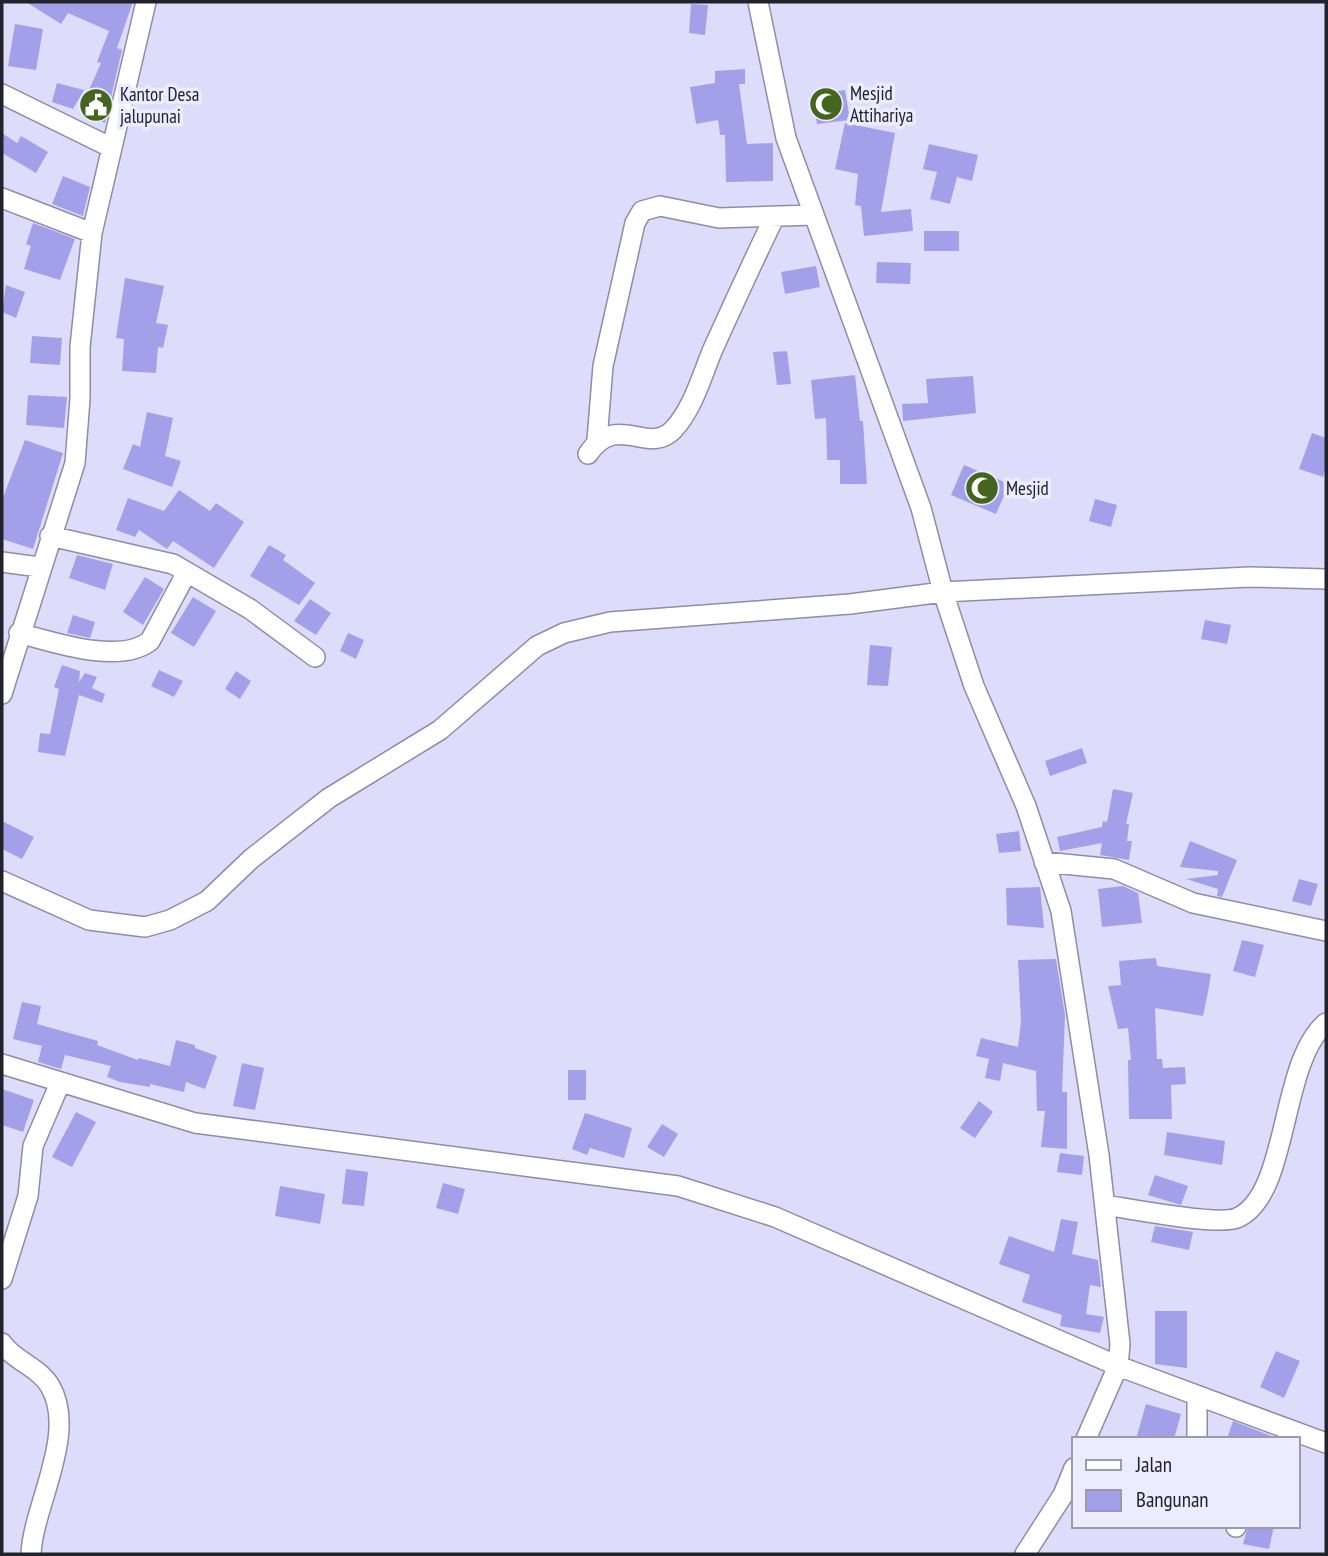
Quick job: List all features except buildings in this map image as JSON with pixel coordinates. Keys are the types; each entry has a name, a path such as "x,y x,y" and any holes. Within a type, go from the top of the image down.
{"street":[{"path":"2,694 39,567 75,463 80,399 80,346 92,233 146,2"},
{"path":"758,2 786,138 921,508 943,592 974,686 1026,806 1061,911 1072,967 1105,1205 1120,1344 1118,1366 1087,1437"},
{"path":"2,94 112,148"},
{"path":"2,198 92,233"},
{"path":"774,218 703,375 673,429 663,436 651,438 614,433 593,447 603,366 635,223 642,211 660,206 719,218 813,215"},
{"path":"50,536 173,565 250,609 315,657"},
{"path":"2,562 39,567"},
{"path":"19,633 65,647 107,651 141,648 150,641 187,572"},
{"path":"2,881 89,919 145,927 170,920 207,901 251,859 329,798 440,730 537,646 564,633 610,622 850,604 943,592 1249,577 1326,579"},
{"path":"1044,862 1114,869 1193,903 1326,931"},
{"path":"1105,1205 1215,1219 1237,1218 1255,1203 1277,1154 1296,1075 1309,1043 1326,1023"},
{"path":"2,1064 195,1123 678,1186 775,1217 1118,1366 1326,1443"},
{"path":"2,1279 28,1196 33,1146 60,1083"},
{"path":"2,1343 42,1376 51,1388 55,1402 58,1433 51,1478 32,1540 31,1554"},
{"path":"1197,1396 1197,1437"},
{"path":"1025,1554 1063,1495 1072,1473"}],"place":[{"name":"Mesjid Attihariya","path":"826,104"},
{"name":"Kantor Desa jalupunai","path":"96,105"},
{"name":"Mesjid","path":"982,488"}]}
